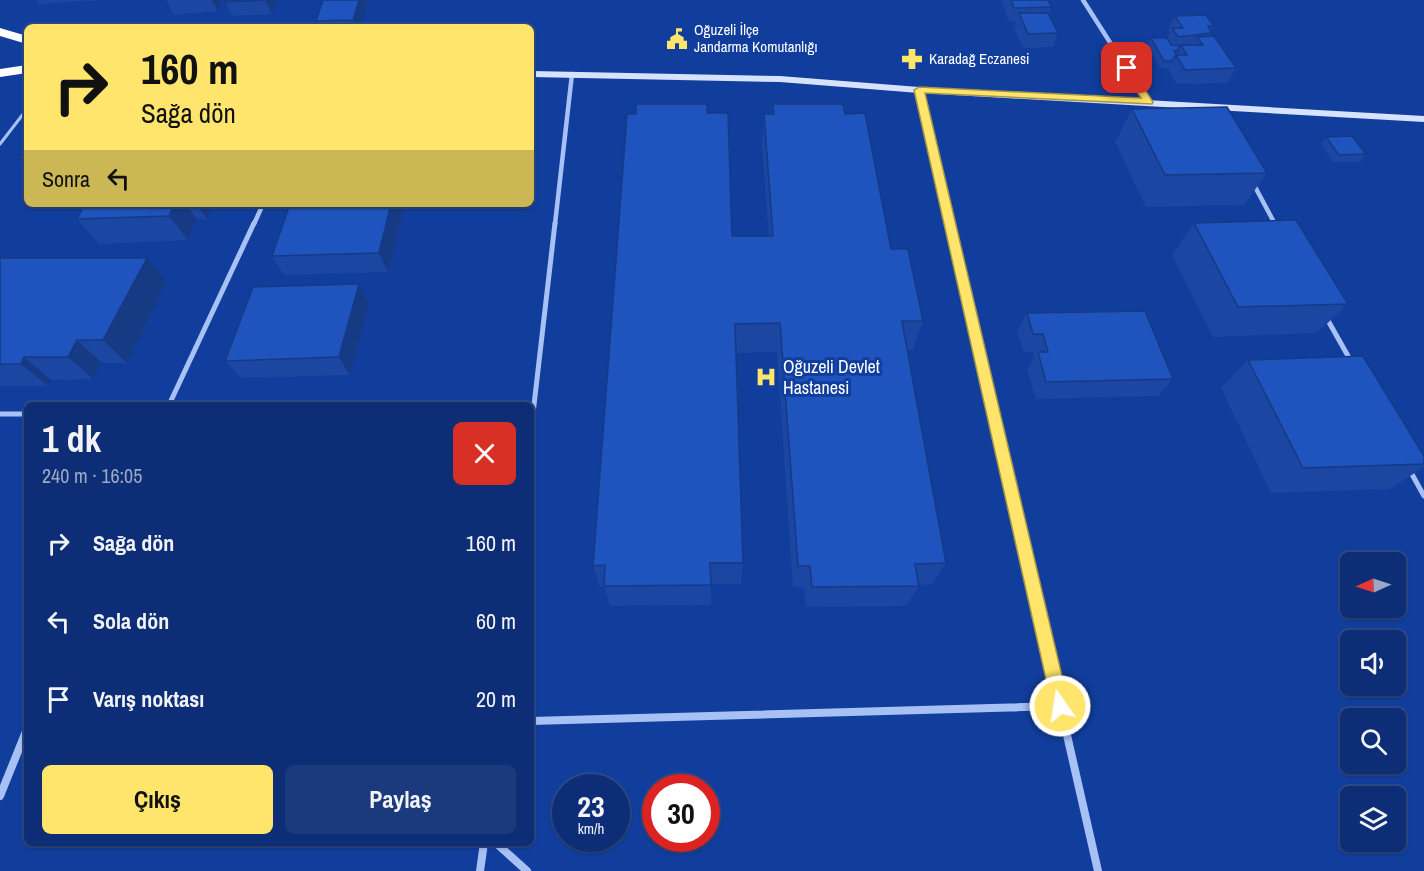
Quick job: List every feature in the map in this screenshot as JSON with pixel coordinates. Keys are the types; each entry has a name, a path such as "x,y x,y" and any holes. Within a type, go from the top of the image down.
{"highway":[{"path":"0,32 24,39"},
{"path":"0,73 24,69"}],"street":[{"path":"1083,0 1148,102"},
{"path":"534,74 780,79 919,90 1424,119"},
{"path":"533,402 572,74"},
{"path":"919,90 1098,871"},
{"path":"1211,106 1216,116"},
{"path":"1250,177 1278,229"},
{"path":"171,402 262,207"},
{"path":"1323,311 1357,372"},
{"path":"0,414 24,414"},
{"path":"1407,465 1424,496"},
{"path":"534,721 1060,706"},
{"path":"0,796 24,736"},
{"path":"480,871 484,846"},
{"path":"499,846 527,871"}],"lane":[{"path":"0,144 24,113"}],"building":[{"path":"226,0 265,0 225,2"},
{"path":"323,0 359,0 353,20 316,21"},
{"path":"1011,0 1048,0 1051,7 1014,8"},
{"path":"1019,13 1048,13 1058,33 1028,34"},
{"path":"1206,15 1214,26 1208,26 1212,33 1178,37 1172,28 1183,28 1175,16"},
{"path":"1214,36 1236,68 1185,70 1176,55 1187,55 1181,45 1203,45 1197,37"},
{"path":"1151,38 1167,38 1171,45 1180,46 1177,51 1174,51 1177,55 1172,61 1164,61"},
{"path":"636,104 707,104 707,113 728,113 732,236 773,236 764,114 774,114 773,104 843,104 845,114 865,113 891,249 908,249 923,321 902,321 946,563 915,564 919,586 812,587 810,566 798,566 780,323 735,324 743,563 710,563 711,585 604,586 605,565 593,566 627,114 636,114"},
{"path":"1227,107 1267,173 1165,175 1132,109"},
{"path":"1352,136 1366,154 1339,155 1326,137"},
{"path":"83,207 173,207 169,216 77,219"},
{"path":"289,207 390,207 379,253 272,256"},
{"path":"1296,220 1348,304 1238,307 1194,223"},
{"path":"0,258 147,258 103,340 77,340 68,357 24,357 21,364 0,364"},
{"path":"359,284 339,357 225,361 253,287"},
{"path":"1145,311 1173,379 1046,382 1038,352 1048,352 1043,334 1033,334 1027,313"},
{"path":"1363,356 1424,456 1424,464 1303,468 1248,360"}],"place":[{"name":"Oğuzeli İlçe Jandarma Komutanlığı","path":"677,39"},
{"name":"Karadağ Eczanesi","path":"912,59"},
{"name":"Oğuzeli Devlet Hastanesi","path":"766,377"}],"route":[{"path":"1060,706 919,90 1148,102 1127,68"}]}
